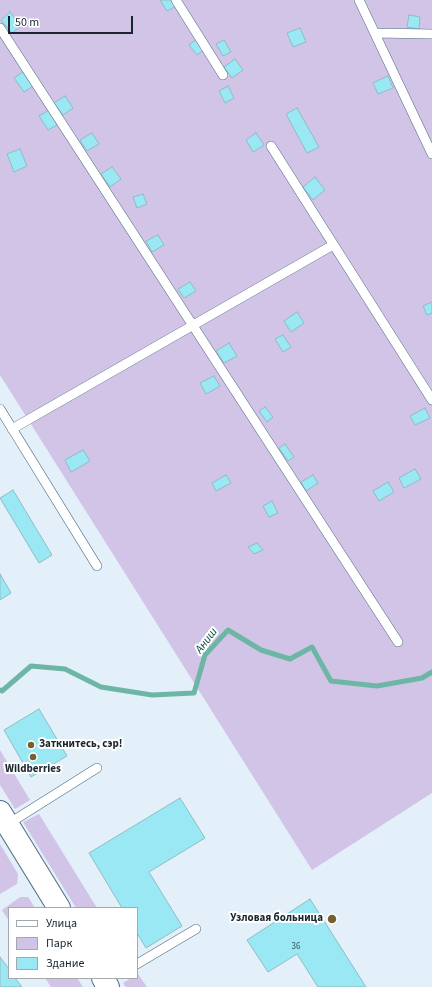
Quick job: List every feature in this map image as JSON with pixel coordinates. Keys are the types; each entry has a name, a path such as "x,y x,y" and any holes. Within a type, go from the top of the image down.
{"street":[{"path":"4,818 58,907"}],"lane":[{"path":"176,0 223,75"},
{"path":"359,0 376,33 432,154"},
{"path":"0,28 398,642"},
{"path":"376,33 432,34"},
{"path":"271,146 432,400"},
{"path":"12,429 333,245"},
{"path":"0,409 97,566"},
{"path":"4,818 97,768"},
{"path":"138,963 196,929"}],"green space":[{"path":"0,0 432,0 432,793 312,870 0,375"},
{"path":"0,750 30,800 15,809 0,785"},
{"path":"39,814 96,907 75,907 23,822"},
{"path":"0,844 18,874 17,884 0,894"},
{"path":"20,897 28,897 34,907 8,907 8,919 2,910"},
{"path":"138,974 147,987 126,987 123,983 129,979 138,979"},
{"path":"46,979 78,979 83,987 51,987"}],"building":[{"path":"160,0 172,0 176,6 167,11"},
{"path":"10,12 21,26 12,33 1,20"},
{"path":"409,15 420,17 419,29 407,27"},
{"path":"300,28 306,42 293,47 287,33"},
{"path":"197,39 205,49 197,55 189,45"},
{"path":"224,40 231,52 223,56 216,44"},
{"path":"235,59 243,70 232,78 224,67"},
{"path":"23,72 33,86 24,92 14,78"},
{"path":"388,76 393,88 378,94 373,83"},
{"path":"228,86 234,98 225,103 219,91"},
{"path":"65,96 73,108 63,115 54,103"},
{"path":"297,108 319,147 307,153 286,114"},
{"path":"49,110 57,125 48,130 39,116"},
{"path":"92,133 99,144 87,151 80,140"},
{"path":"256,133 264,145 253,152 246,140"},
{"path":"20,149 27,166 14,172 7,154"},
{"path":"112,167 121,179 110,187 101,174"},
{"path":"315,177 325,190 313,200 303,187"},
{"path":"143,194 147,204 137,208 133,197"},
{"path":"158,235 164,245 152,252 146,241"},
{"path":"190,282 196,291 184,298 178,289"},
{"path":"432,302 432,313 427,315 423,306"},
{"path":"297,312 304,323 291,332 284,321"},
{"path":"283,335 291,347 283,352 275,339"},
{"path":"229,343 237,356 224,363 216,351"},
{"path":"214,376 220,386 206,394 200,383"},
{"path":"265,407 273,417 267,422 259,411"},
{"path":"425,408 430,418 415,425 410,416"},
{"path":"285,444 294,457 288,461 279,448"},
{"path":"83,450 90,461 71,472 65,460"},
{"path":"415,469 421,479 404,488 399,478"},
{"path":"226,475 231,483 216,491 212,483"},
{"path":"313,475 318,483 306,491 301,482"},
{"path":"388,482 394,492 379,501 373,491"},
{"path":"13,490 52,555 39,563 0,498"},
{"path":"272,501 278,513 269,517 263,506"},
{"path":"257,543 263,550 254,554 248,547"},
{"path":"0,574 11,593 0,600"},
{"path":"39,709 67,756 31,777 4,730"},
{"path":"180,798 205,838 149,872 182,926 146,948 138,935 138,907 121,907 89,853"},
{"path":"310,899 366,987 318,987 297,954 268,972 247,940"},
{"path":"0,957 8,968 8,979 16,979 22,987 0,987"}],"waterway":[{"name":"Аниш","path":"0,690 2,691 31,666 65,669 101,687 152,695 194,693 205,655 228,630 261,650 290,659 312,647 331,681 377,686 422,678 432,672"}],"place":[{"name":"Заткнитесь, сэр!","path":"31,745"},
{"name":"Wildberries","path":"33,757"},
{"name":"Узловая больница","path":"332,919"}]}
